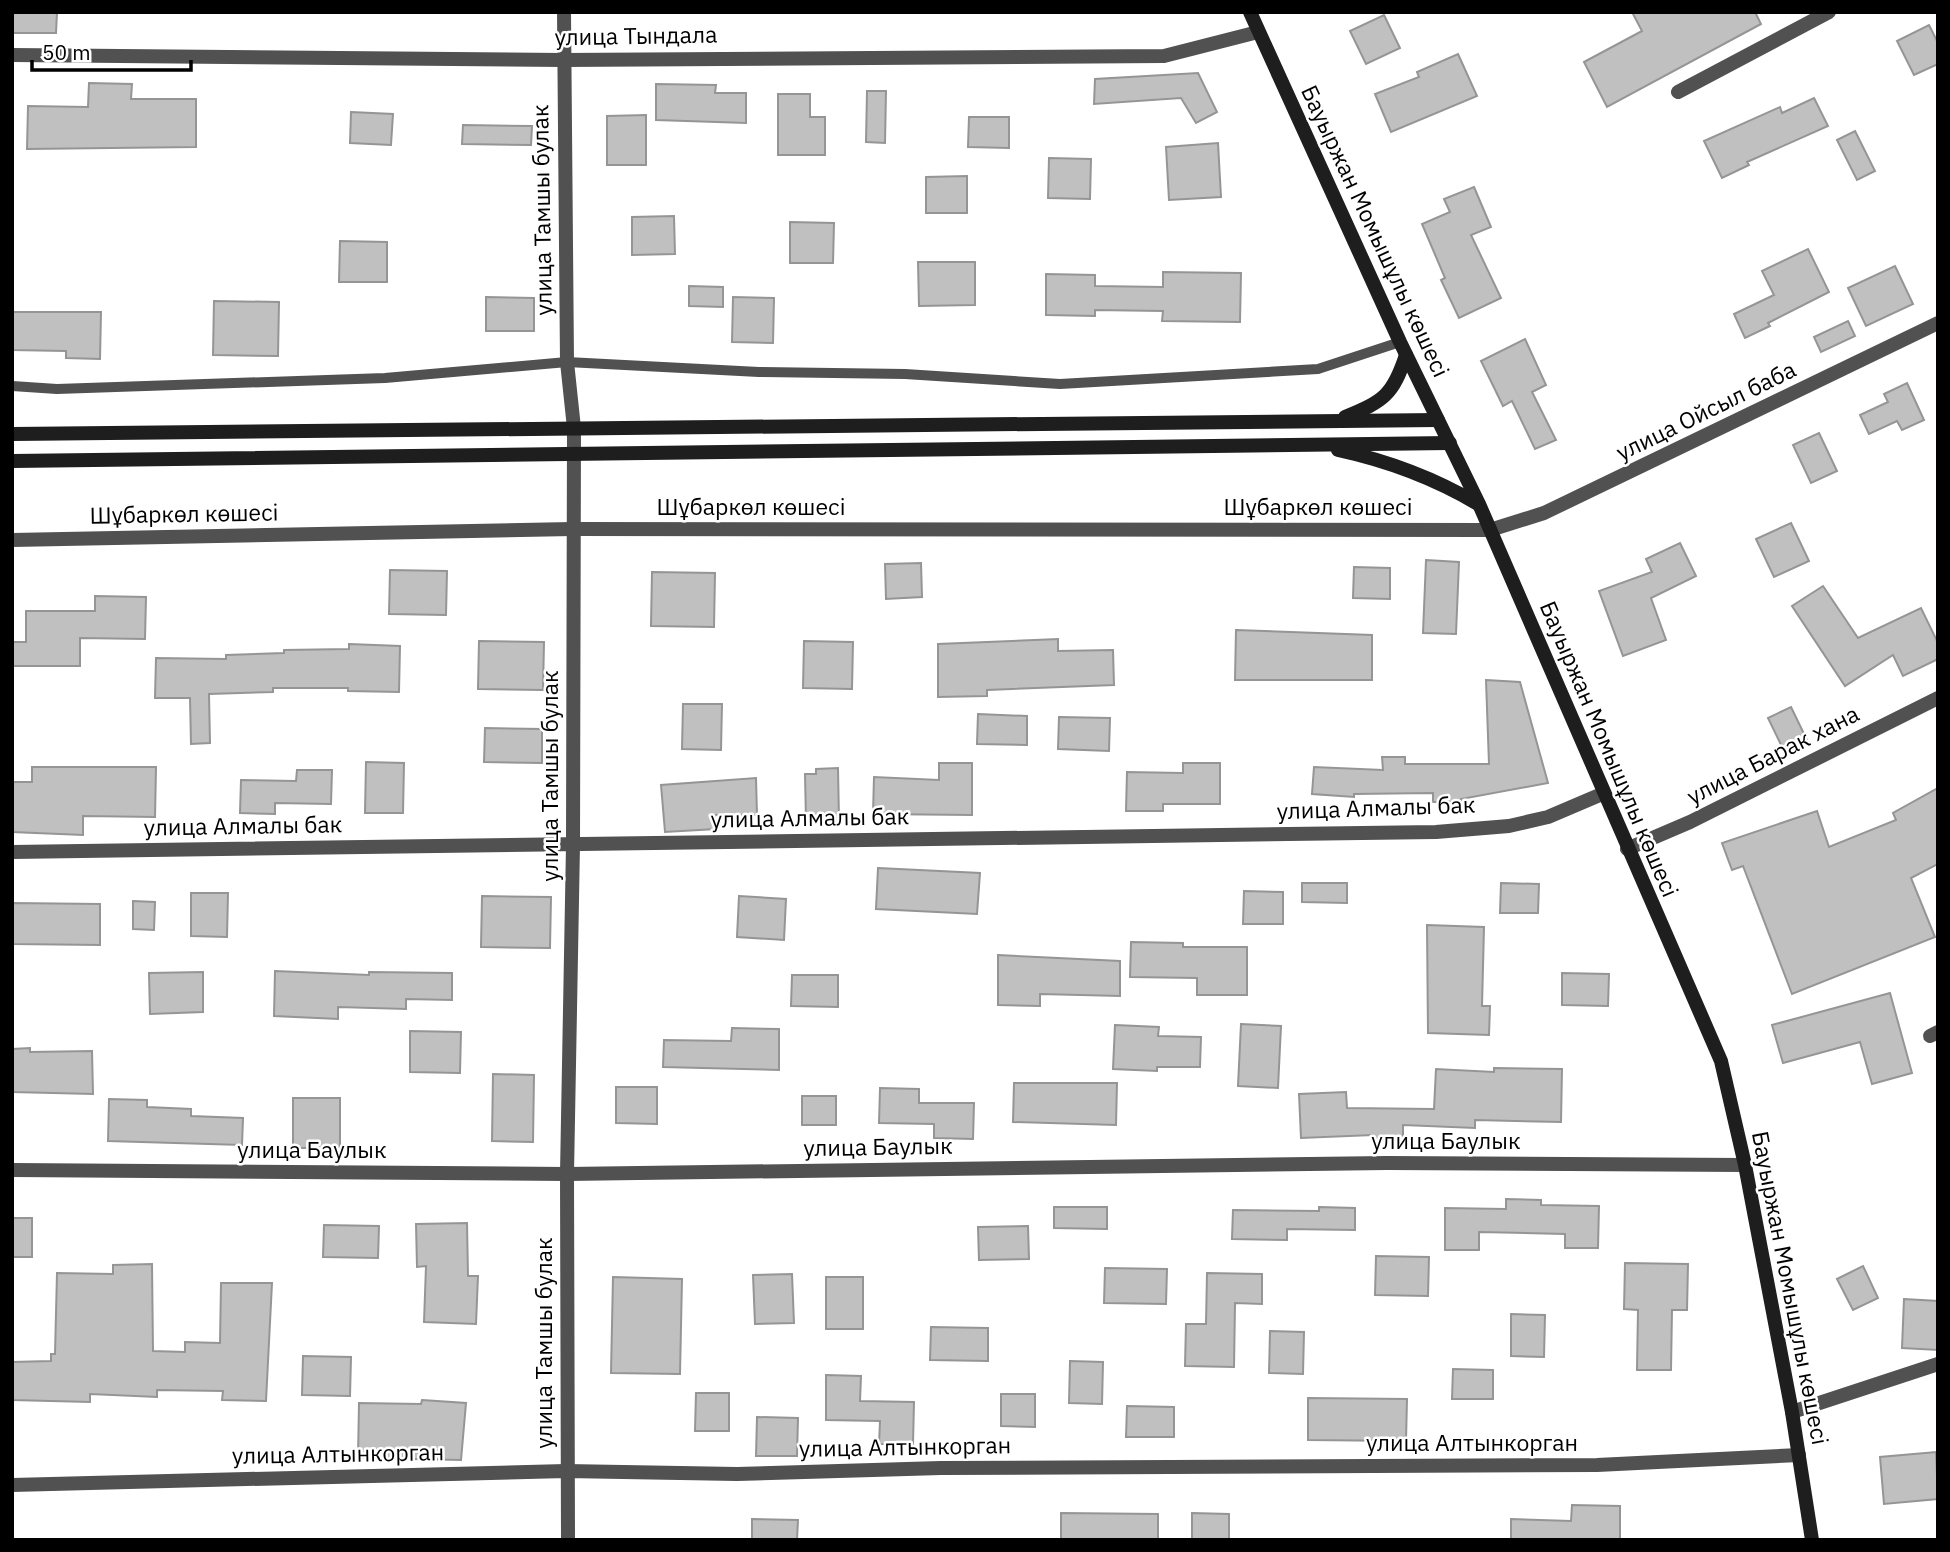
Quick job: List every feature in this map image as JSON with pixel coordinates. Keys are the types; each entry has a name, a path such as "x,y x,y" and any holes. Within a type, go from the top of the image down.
{"street":[{"name":"улица Тамшы булак","path":"564,12 567,362 574,428 573,845 567,1174 568,1540"},
{"name":"Бауыржан Момышұлы көшесі","path":"1250,12 1403,349 1479,505 1602,794 1721,1061 1745,1166 1792,1412 1812,1540"},
{"path":"1678,92 1829,12"},
{"name":"улица Тындала","path":"12,55 563,60 1164,56 1258,32"},
{"name":"улица Ойсыл баба","path":"1490,530 1544,513 1938,323"},
{"path":"1336,421 1375,405 1390,394 1403,349"},
{"path":"12,434 1438,420"},
{"path":"12,461 1450,443"},
{"path":"1313,445 1367,456 1404,468 1439,481 1479,505"},
{"name":"Шұбаркөл көшесі","path":"12,540 572,529 1490,530"},
{"name":"улица Барак хана","path":"1627,849 1690,822 1938,698"},
{"name":"улица Алмалы бак","path":"12,852 1436,832 1509,825 1548,817 1602,794"},
{"name":"улица Баулык","path":"12,1170 567,1174 1387,1163 1745,1166"},
{"path":"1792,1412 1938,1364"},
{"name":"улица Алтынкорган","path":"12,1485 566,1471 737,1474 941,1468 1598,1465 1799,1455"}],"lane":[{"path":"12,386 57,389 385,378 567,362 759,372 905,374 1060,384 1318,369 1403,349"}],"building":[{"path":"12,12 57,12 56,33 12,33"},
{"path":"1632,12 1755,12 1761,24 1607,107 1584,62 1642,31"},
{"path":"1384,15 1400,48 1366,64 1350,31"},
{"path":"1929,25 1938,43 1938,64 1914,75 1897,41"},
{"path":"1458,54 1477,96 1391,132 1375,94 1419,77 1417,72"},
{"path":"1198,73 1217,112 1196,123 1181,98 1094,104 1095,79"},
{"path":"89,83 132,84 131,99 196,99 196,147 27,149 28,106 88,107"},
{"path":"656,84 716,85 715,93 746,93 746,123 656,120"},
{"path":"867,91 886,91 885,143 866,142"},
{"path":"778,94 810,94 810,117 825,117 825,155 778,155"},
{"path":"1814,98 1828,126 1747,162 1749,165 1722,178 1704,141 1780,107 1782,113"},
{"path":"351,112 393,114 391,145 350,143"},
{"path":"646,115 646,165 607,165 607,116"},
{"path":"969,117 1009,117 1009,148 968,147"},
{"path":"463,125 532,126 531,145 462,144"},
{"path":"1855,131 1875,171 1857,180 1837,140"},
{"path":"1218,143 1221,197 1169,200 1166,147"},
{"path":"1049,158 1091,159 1090,199 1048,198"},
{"path":"967,176 967,213 926,213 926,177"},
{"path":"1474,187 1491,227 1471,235 1501,298 1459,318 1441,280 1445,278 1422,224 1450,212 1444,199"},
{"path":"674,216 675,254 632,255 632,217"},
{"path":"790,222 834,223 833,263 790,263"},
{"path":"340,241 387,242 387,282 339,282"},
{"path":"1808,249 1829,292 1768,323 1770,326 1745,338 1734,314 1774,295 1762,271"},
{"path":"918,262 975,262 975,305 919,306"},
{"path":"1895,266 1913,304 1866,326 1848,288"},
{"path":"1163,272 1241,273 1240,322 1162,321 1163,311 1095,310 1095,316 1046,315 1046,274 1095,275 1095,286 1163,287"},
{"path":"689,286 723,287 723,307 689,306"},
{"path":"486,297 534,298 534,331 486,331"},
{"path":"733,297 774,298 773,343 732,342"},
{"path":"214,301 279,302 278,356 213,355"},
{"path":"12,312 101,312 100,359 66,358 66,351 12,350"},
{"path":"1848,321 1855,336 1821,352 1814,337"},
{"path":"1525,339 1546,385 1532,392 1556,440 1535,449 1512,401 1503,406 1481,361"},
{"path":"1907,383 1924,420 1902,430 1897,421 1869,434 1860,415 1888,402 1884,394"},
{"path":"1819,433 1837,471 1811,483 1793,445"},
{"path":"1791,523 1809,561 1774,577 1756,539"},
{"path":"1680,543 1696,576 1651,598 1666,640 1623,656 1599,591 1652,572 1646,559"},
{"path":"1426,560 1459,562 1456,634 1423,633"},
{"path":"921,563 922,597 886,599 885,564"},
{"path":"1354,567 1390,568 1390,599 1353,598"},
{"path":"390,570 447,571 446,615 389,614"},
{"path":"652,572 715,573 714,627 651,626"},
{"path":"1823,586 1858,638 1921,608 1938,643 1938,659 1903,676 1893,655 1845,686 1792,606"},
{"path":"95,596 146,597 145,639 80,638 80,666 12,666 12,642 26,642 26,611 95,611"},
{"path":"1236,630 1372,635 1372,680 1235,680"},
{"path":"1058,639 1058,651 1113,650 1114,685 987,690 987,696 938,697 938,644"},
{"path":"479,641 544,642 543,690 478,689"},
{"path":"804,641 853,642 852,689 803,688"},
{"path":"349,644 400,646 399,692 348,691 348,688 273,688 273,692 209,694 210,743 191,744 190,698 155,698 156,658 226,659 226,655 284,653 284,650 349,649"},
{"path":"1486,680 1520,682 1548,783 1461,799 1461,802 1433,802 1433,793 1354,794 1354,797 1312,794 1314,767 1383,770 1382,757 1405,757 1405,764 1489,764"},
{"path":"683,704 722,704 721,750 682,749"},
{"path":"1791,707 1807,740 1784,751 1768,718"},
{"path":"978,714 1027,716 1027,745 977,744"},
{"path":"1059,717 1110,718 1109,751 1058,749"},
{"path":"485,728 542,729 542,763 484,762"},
{"path":"366,762 404,763 403,813 365,813"},
{"path":"939,763 972,763 972,815 873,814 874,777 939,780"},
{"path":"1183,763 1220,763 1220,804 1163,804 1163,811 1126,811 1127,772 1183,773"},
{"path":"32,767 156,767 155,817 83,816 83,835 12,832 12,782 32,782"},
{"path":"838,768 839,821 806,821 805,774 816,774 816,769"},
{"path":"297,770 332,770 331,804 275,803 275,814 240,813 241,780 296,781"},
{"path":"756,778 757,815 715,815 716,829 665,832 661,785"},
{"path":"1938,788 1938,864 1911,878 1935,937 1792,994 1743,866 1732,870 1722,843 1817,811 1829,847 1896,820 1893,813"},
{"path":"878,868 980,873 977,914 876,909"},
{"path":"1302,883 1347,883 1347,903 1302,902"},
{"path":"1501,883 1539,884 1538,913 1500,913"},
{"path":"1244,891 1283,892 1283,924 1243,924"},
{"path":"191,893 228,893 227,937 191,936"},
{"path":"482,896 551,897 550,948 481,947"},
{"path":"739,896 786,899 784,940 737,937"},
{"path":"133,901 155,902 154,930 133,929"},
{"path":"12,903 100,904 100,945 12,944"},
{"path":"1427,925 1484,927 1482,1006 1490,1006 1489,1035 1428,1033"},
{"path":"1131,942 1183,943 1183,947 1247,947 1247,995 1197,995 1197,978 1130,977"},
{"path":"998,955 1120,961 1120,996 1040,994 1040,1006 998,1005"},
{"path":"275,971 369,975 369,972 452,973 452,1000 406,999 406,1009 338,1007 338,1019 274,1016"},
{"path":"203,972 203,1012 150,1014 149,973"},
{"path":"1562,973 1609,974 1608,1006 1562,1005"},
{"path":"792,975 838,975 838,1007 791,1006"},
{"path":"1890,993 1912,1073 1872,1084 1860,1042 1783,1063 1772,1025"},
{"path":"1241,1024 1281,1026 1278,1088 1238,1086"},
{"path":"1115,1025 1159,1027 1158,1036 1201,1037 1200,1067 1157,1067 1157,1071 1113,1069"},
{"path":"732,1028 779,1029 779,1070 663,1067 664,1040 731,1041"},
{"path":"410,1031 461,1032 460,1073 410,1072"},
{"path":"30,1048 30,1052 92,1051 93,1094 12,1092 12,1049"},
{"path":"1494,1068 1562,1069 1561,1122 1475,1120 1475,1128 1403,1125 1403,1141 1373,1141 1373,1135 1301,1138 1299,1094 1346,1092 1347,1108 1434,1109 1436,1069 1494,1072"},
{"path":"493,1074 534,1075 533,1142 492,1141"},
{"path":"1014,1083 1117,1083 1116,1125 1013,1122"},
{"path":"616,1087 657,1087 657,1124 616,1123"},
{"path":"880,1088 919,1089 919,1103 974,1103 973,1139 934,1138 934,1124 879,1123"},
{"path":"802,1096 836,1096 836,1125 802,1125"},
{"path":"293,1098 340,1098 340,1148 293,1148"},
{"path":"109,1099 147,1100 147,1107 191,1109 191,1116 243,1118 242,1145 108,1141"},
{"path":"1506,1199 1541,1200 1541,1205 1599,1206 1598,1248 1565,1248 1565,1234 1479,1232 1479,1250 1445,1250 1445,1208 1506,1209"},
{"path":"1054,1207 1107,1207 1107,1229 1054,1228"},
{"path":"1319,1207 1355,1208 1355,1230 1287,1229 1287,1240 1232,1239 1233,1210 1319,1211"},
{"path":"12,1218 32,1218 32,1257 12,1257"},
{"path":"467,1223 468,1276 478,1276 476,1324 424,1322 426,1266 417,1267 416,1224"},
{"path":"324,1225 379,1226 378,1258 323,1257"},
{"path":"1028,1226 1029,1259 979,1260 978,1227"},
{"path":"1376,1256 1429,1257 1428,1296 1375,1295"},
{"path":"1625,1263 1688,1264 1687,1310 1672,1310 1671,1370 1637,1370 1638,1310 1624,1309"},
{"path":"152,1264 153,1351 185,1352 185,1342 220,1343 221,1283 272,1283 266,1401 222,1400 223,1391 157,1390 157,1397 90,1394 90,1402 12,1400 12,1362 51,1361 51,1354 55,1354 57,1273 113,1274 113,1265"},
{"path":"1863,1266 1878,1298 1853,1310 1837,1279"},
{"path":"1105,1268 1167,1269 1166,1304 1104,1303"},
{"path":"1207,1273 1262,1274 1262,1304 1235,1303 1234,1367 1185,1366 1186,1324 1206,1324"},
{"path":"792,1274 794,1323 755,1324 753,1275"},
{"path":"613,1277 682,1279 680,1374 611,1373"},
{"path":"826,1277 863,1277 863,1329 826,1329"},
{"path":"1904,1299 1938,1301 1938,1350 1902,1348"},
{"path":"1511,1314 1545,1315 1544,1357 1511,1356"},
{"path":"931,1327 988,1328 988,1361 930,1360"},
{"path":"1270,1331 1304,1332 1303,1374 1269,1373"},
{"path":"303,1356 351,1357 350,1396 302,1395"},
{"path":"1070,1361 1103,1362 1102,1404 1069,1403"},
{"path":"1453,1369 1493,1370 1493,1399 1452,1399"},
{"path":"826,1375 861,1376 860,1401 914,1402 913,1444 879,1444 880,1421 826,1420"},
{"path":"696,1393 729,1393 729,1431 695,1431"},
{"path":"1001,1394 1035,1394 1035,1427 1001,1426"},
{"path":"1308,1398 1407,1399 1406,1441 1308,1440"},
{"path":"422,1400 466,1403 461,1460 358,1458 359,1403 421,1404"},
{"path":"1127,1406 1174,1407 1174,1437 1126,1437"},
{"path":"757,1417 798,1418 797,1456 756,1456"},
{"path":"1936,1452 1938,1499 1884,1504 1880,1457"},
{"path":"1572,1505 1620,1506 1620,1540 1511,1540 1511,1519 1571,1521"},
{"path":"1061,1513 1158,1514 1158,1540 1061,1540"},
{"path":"1192,1513 1229,1514 1229,1540 1192,1540"},
{"path":"752,1519 798,1520 797,1540 752,1540"}]}
